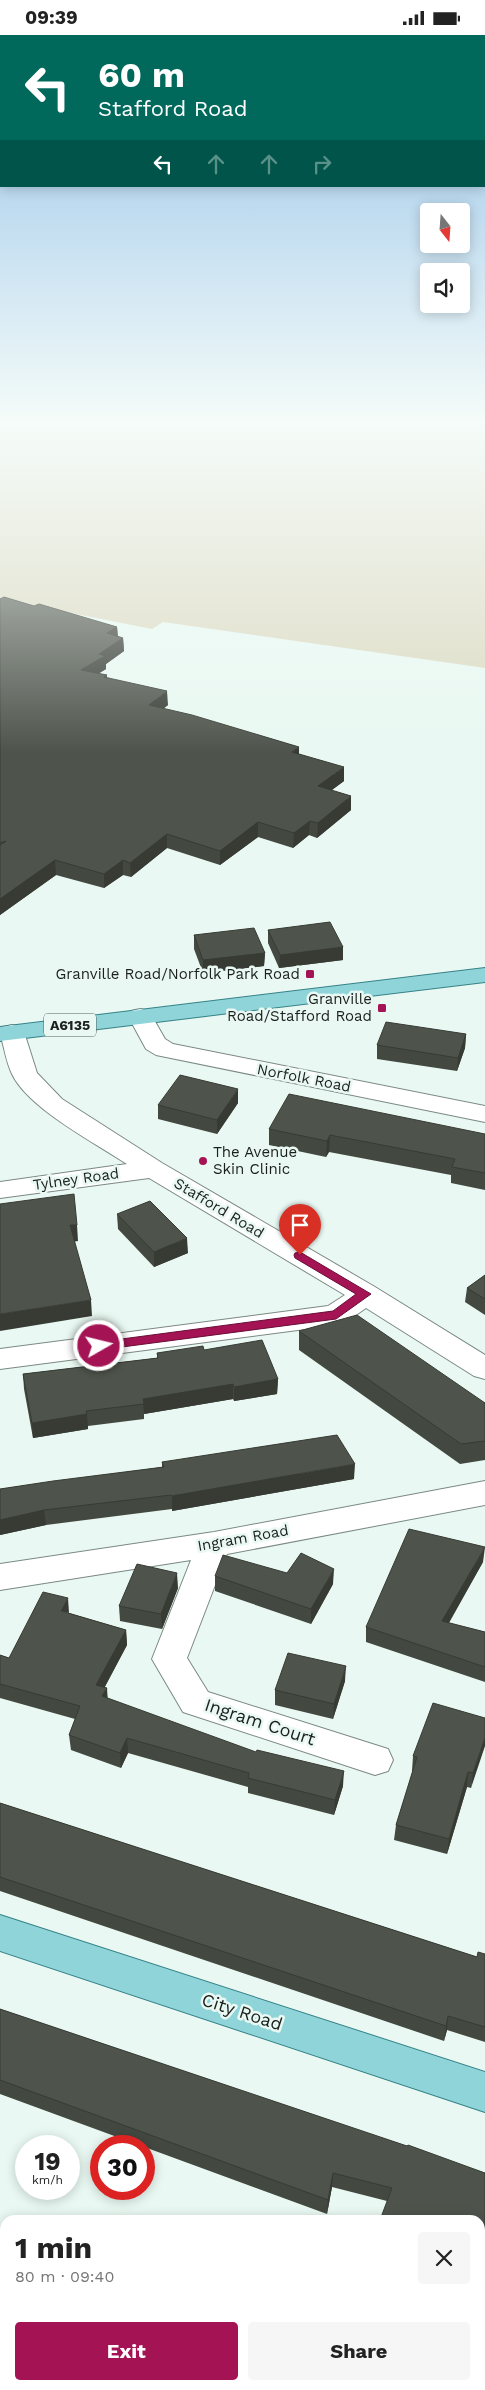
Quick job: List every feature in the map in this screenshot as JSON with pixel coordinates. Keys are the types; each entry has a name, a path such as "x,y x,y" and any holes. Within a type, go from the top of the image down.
{"main road":[{"name":"A6135","path":"6,1033 485,975"},
{"name":"City Road","path":"0,1933 485,2092"}],"street":[{"name":"Norfolk Road","path":"140,1016 155,1044 166,1050 485,1114"},
{"name":"Stafford Road","path":"6,1033 24,1073 39,1092 153,1169 365,1294 485,1369"},
{"name":"Tylney Road","path":"0,1190 153,1169"},
{"path":"0,1359 336,1315 365,1294"},
{"name":"Ingram Road","path":"0,1577 214,1544 485,1493"},
{"name":"Ingram Court","path":"214,1544 169,1659 196,1702 374,1760"}],"shaded area":[{"path":"0,534 485,534 485,668 163,622 152,629 0,599"}],"building":[{"path":"4,597 34,606 39,604 117,627 107,633 123,638 99,654 105,656 81,670 167,691 149,705 192,715 299,747 292,752 344,767 318,786 351,796 318,823 310,821 294,833 258,822 220,851 167,834 130,863 123,860 104,874 55,860 0,899 0,845 6,841 0,843 0,599"},
{"path":"330,922 343,947 280,955 268,930"},
{"path":"254,928 265,953 203,960 194,935"},
{"path":"386,1022 466,1034 458,1058 377,1045"},
{"path":"180,1075 238,1089 217,1120 158,1105"},
{"path":"289,1094 485,1134 485,1173 452,1167 455,1159 330,1135 327,1141 269,1129"},
{"path":"74,1194 77,1225 70,1225 91,1300 0,1314 0,1204"},
{"path":"150,1201 187,1238 154,1252 117,1214"},
{"path":"485,1275 485,1299 467,1288"},
{"path":"357,1315 485,1403 485,1441 461,1444 299,1331"},
{"path":"262,1340 278,1379 234,1387 233,1384 143,1399 144,1404 86,1411 87,1414 32,1423 23,1374 158,1358 157,1353 203,1346 204,1350"},
{"path":"337,1435 355,1464 172,1496 44,1510 0,1520 0,1489 164,1467 162,1462"},
{"path":"409,1529 485,1547 442,1621 485,1632 485,1667 366,1627"},
{"path":"301,1553 334,1569 311,1609 215,1576 223,1555 287,1573"},
{"path":"137,1564 177,1573 161,1614 119,1606"},
{"path":"43,1592 68,1598 61,1611 126,1630 96,1685 107,1688 102,1696 256,1752 257,1750 344,1771 335,1800 248,1778 249,1773 127,1738 120,1753 69,1735 80,1706 0,1684 0,1655 9,1658"},
{"path":"288,1653 346,1666 334,1704 275,1690"},
{"path":"433,1703 485,1718 485,1737 473,1773 468,1772 449,1839 396,1825 417,1757 413,1756"},
{"path":"0,1803 477,1957 478,1952 485,1954 485,2027 448,2016 446,2026 0,1877"},
{"path":"0,2009 408,2145 485,2173 485,2215 382,2215 392,2188 333,2173 328,2200 155,2137 155,2135 150,2135 0,2080"}],"place":[{"name":"Granville Road/Norfolk Park Road","path":"310,974"},
{"name":"Granville Road/Stafford Road","path":"382,1008"},
{"name":"The Avenue Skin Clinic","path":"203,1161"}],"route":[{"path":"99,1346 336,1315 365,1294 300,1255"}]}
